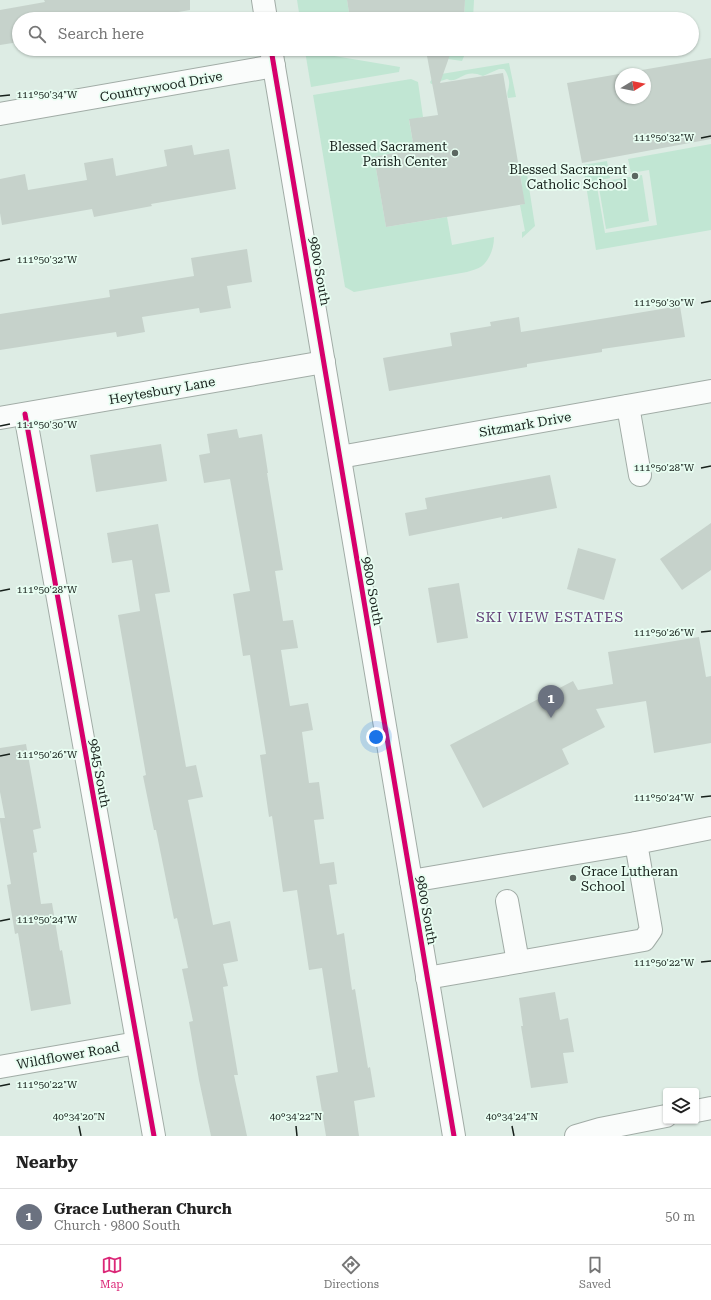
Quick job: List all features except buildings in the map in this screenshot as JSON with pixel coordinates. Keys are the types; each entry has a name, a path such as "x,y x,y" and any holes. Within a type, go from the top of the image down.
{"street":[{"path":"263,0 265,12"},
{"name":"Countrywood Drive","path":"0,114 273,58"},
{"name":"9800 South","path":"273,58 454,1136"},
{"name":"Heytesbury Lane","path":"0,418 324,362"},
{"name":"Sitzmark Drive","path":"340,457 711,391"},
{"path":"628,406 640,475"},
{"name":"9845 South","path":"25,414 154,1136"},
{"path":"411,881 636,843 711,828"},
{"path":"427,978 644,940 651,930 636,843"},
{"path":"507,901 518,962"},
{"name":"Wildflower Road","path":"0,1067 137,1043"},
{"path":"699,1110 711,1108"},
{"path":"576,1136 600,1129 657,1124"}],"green space":[{"path":"297,0 347,0 349,12 299,12"},
{"path":"465,0 474,0 473,12 464,12"},
{"path":"306,56 335,56 400,67 399,72 311,87"},
{"path":"449,56 464,56 462,61 448,59"},
{"path":"509,63 516,97 508,98 507,94 509,81 504,69 499,69 483,76 470,74 454,80 447,79 431,84 430,82 435,75"},
{"path":"411,79 418,82 423,117 409,120 414,149 374,157 386,227 447,217 452,245 494,237 492,249 487,260 477,269 354,292 345,287 313,95"},
{"path":"711,144 711,230 596,250 583,165 607,161 610,178 596,181 605,233 657,225 649,170 631,173 628,159"},
{"path":"526,168 535,226 522,238 522,232 525,231 520,205 524,204 520,170"},
{"path":"642,175 649,221 606,229 598,182"}],"cycle path":[{"path":"272,56 454,1136"},
{"path":"25,414 154,1136"}],"place":[{"name":"Blessed Sacrament Parish Center","path":"455,153"},
{"name":"Blessed Sacrament Catholic School","path":"635,176"},
{"name":"Grace Lutheran Church","path":"551,718"},
{"name":"Grace Lutheran School","path":"573,878"}],"district":[{"name":"SKI VIEW ESTATES","path":"550,617"}]}
